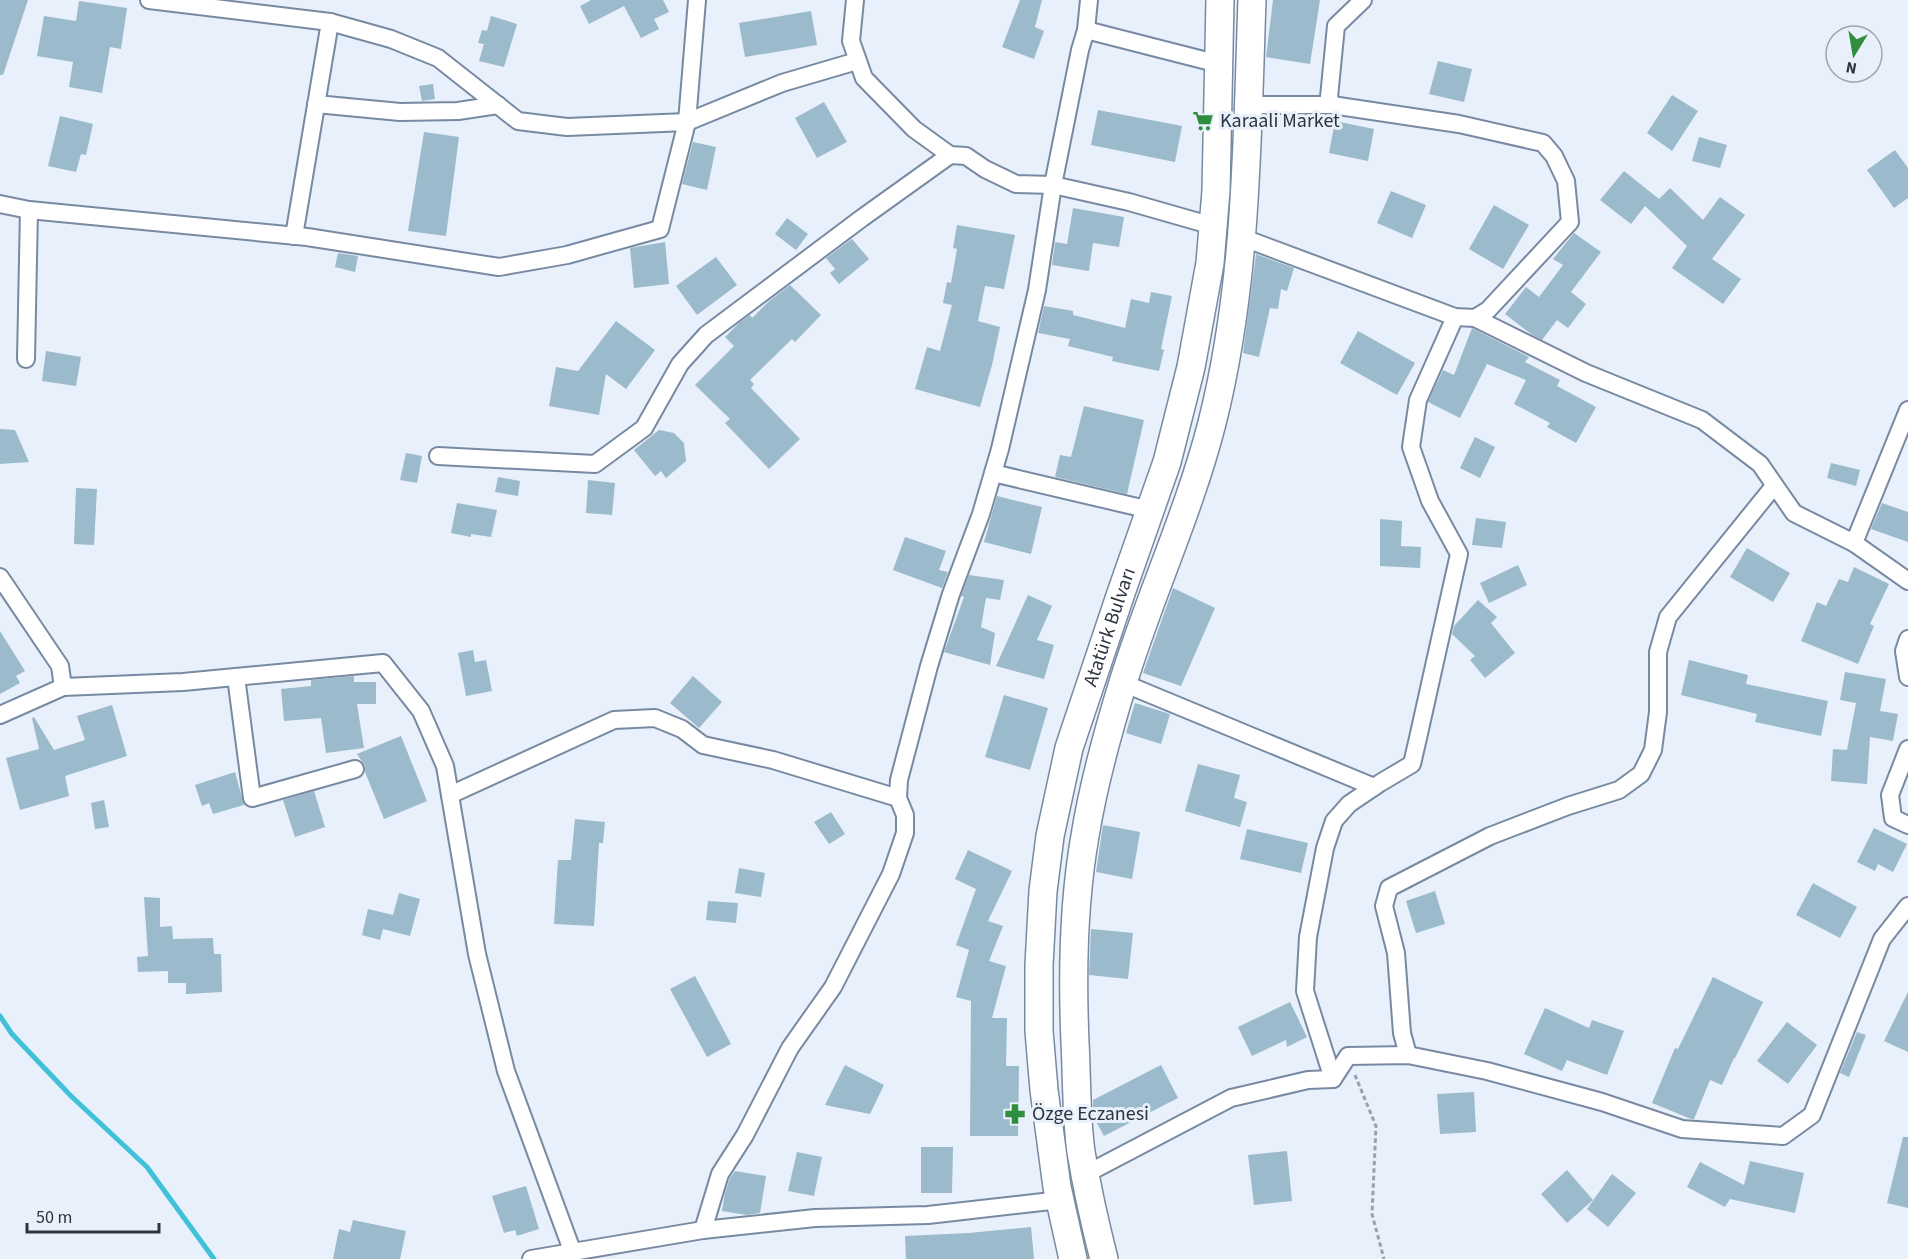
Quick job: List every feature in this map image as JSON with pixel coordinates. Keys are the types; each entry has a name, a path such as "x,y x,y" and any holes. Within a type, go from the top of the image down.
{"highway":[{"name":"Atatürk Bulvarı","path":"1073,1259 1050,1146 1039,1031 1039,965 1043,891 1050,836 1069,748 1167,462 1191,367 1210,263 1213,226 1220,64 1220,0"},
{"name":"Atatürk Bulvarı","path":"1104,1259 1091,1210 1081,1152 1072,985 1074,929 1085,836 1123,683 1194,488 1212,424 1229,346 1242,237 1252,0"},
{"path":"1213,226 1242,237"}],"street":[{"path":"149,0 330,22 391,39 438,58 518,121 567,127 687,122 782,83 856,60"},
{"path":"0,204 29,210 294,236 499,267 567,255 660,229 687,122 697,0"},
{"path":"855,0 852,41 856,60 864,78 914,129 950,155 966,156 985,169 1016,184 1053,185 1129,202 1213,226"},
{"path":"704,1230 720,1174 745,1135 790,1048 833,987 891,874 905,832 905,815 898,798 899,780 929,666 951,594 981,514 993,473 1037,290 1053,185 1086,30 1089,0"},
{"path":"1332,105 1329,97 1336,26 1363,0"},
{"path":"294,236 330,22"},
{"path":"1086,30 1220,64"},
{"path":"316,104 400,112 458,111 498,105"},
{"path":"1249,105 1332,105 1459,124 1543,143 1554,156 1566,180 1570,222 1488,310 1475,318"},
{"path":"438,456 595,464 644,428 680,364 706,335 950,155"},
{"path":"26,359 29,210"},
{"path":"1242,237 1455,317 1475,318 1586,373 1702,420 1760,464 1794,513 1854,543 1908,581"},
{"path":"1334,1079 1305,991 1308,937 1324,848 1334,821 1350,804 1412,764 1459,554 1430,501 1412,447 1418,400 1455,317"},
{"path":"1854,543 1908,410"},
{"path":"993,473 1150,510"},
{"path":"1408,1055 1402,1033 1396,954 1384,906 1389,888 1490,836 1568,806 1619,790 1641,774 1653,750 1658,712 1658,652 1668,617 1774,486"},
{"path":"0,577 60,666 63,687"},
{"path":"1908,639 1904,651 1908,677"},
{"path":"0,715 63,687 183,682 383,663 421,711 445,766 477,954 506,1071 573,1253"},
{"path":"236,676 252,798 355,769"},
{"path":"1123,683 1374,787"},
{"path":"450,795 615,720 655,718 682,729 703,745 773,760 898,798"},
{"path":"1908,748 1890,795 1893,818 1908,825"},
{"path":"1334,1079 1348,1056 1408,1055 1487,1071 1602,1102 1682,1129 1783,1136 1812,1115 1882,939 1908,906"},
{"path":"1086,1174 1231,1098 1308,1080 1334,1079"},
{"path":"531,1259 704,1230 815,1218 928,1215 1060,1200"}],"path":[{"path":"1348,1056 1376,1125 1372,1214 1384,1259"}],"building":[{"path":"0,0 28,0 3,75 0,75"},
{"path":"591,0 663,0 669,12 654,19 659,29 641,38 624,6 589,24 580,6"},
{"path":"1020,0 1042,0 1035,27 1044,31 1034,59 1002,47"},
{"path":"1273,0 1320,0 1310,64 1266,57"},
{"path":"79,1 127,8 121,49 110,47 102,93 69,87 73,62 37,56 44,16 76,21"},
{"path":"811,11 817,45 745,57 739,23"},
{"path":"491,16 517,24 504,67 479,61 484,44 478,43 482,30 487,31"},
{"path":"1438,61 1472,69 1464,102 1429,94"},
{"path":"433,84 435,99 422,101 419,86"},
{"path":"1672,95 1698,111 1672,151 1647,133"},
{"path":"824,102 847,142 817,158 795,118"},
{"path":"1098,110 1182,126 1175,162 1091,145"},
{"path":"60,116 93,124 86,155 81,154 76,172 48,166"},
{"path":"1335,121 1374,129 1368,161 1329,153"},
{"path":"424,132 459,137 446,236 408,231"},
{"path":"1699,137 1727,145 1720,168 1692,161"},
{"path":"693,142 716,147 707,190 682,184"},
{"path":"1895,150 1908,168 1908,198 1894,208 1867,170"},
{"path":"1624,171 1659,199 1670,188 1703,220 1720,197 1745,215 1712,259 1741,279 1723,304 1672,268 1687,246 1645,206 1631,224 1600,200"},
{"path":"1391,191 1426,205 1412,238 1377,223"},
{"path":"1494,205 1529,225 1503,269 1469,249"},
{"path":"1073,208 1124,217 1119,247 1093,243 1089,271 1052,265 1055,242 1067,244"},
{"path":"787,218 808,234 796,250 775,234"},
{"path":"957,225 1015,235 1004,289 985,286 978,321 1000,327 980,407 915,389 927,347 940,351 952,305 943,303 947,282 951,283 957,249 953,248"},
{"path":"1574,233 1601,252 1571,292 1586,304 1568,328 1557,320 1542,340 1505,314 1526,287 1539,297 1563,265 1553,259"},
{"path":"852,239 869,259 839,284 830,273 835,269 826,258"},
{"path":"665,242 669,284 634,288 630,248"},
{"path":"338,253 358,256 355,272 335,267"},
{"path":"1256,254 1294,268 1287,291 1281,289 1278,309 1270,308 1259,357 1243,353"},
{"path":"716,257 737,285 697,315 676,286"},
{"path":"790,285 821,315 795,342 792,339 750,380 754,384 751,388 800,439 769,469 725,423 730,419 695,385 734,346 725,337 739,323 750,315 752,318"},
{"path":"1151,292 1172,296 1159,371 1112,361 1113,357 1068,346 1070,339 1038,333 1044,306 1073,311 1073,315 1125,328 1131,299 1149,303"},
{"path":"616,321 655,350 626,389 606,374 599,415 549,406 556,367 578,371"},
{"path":"1472,328 1529,357 1525,362 1560,380 1557,386 1596,407 1576,443 1547,427 1550,423 1514,404 1526,380 1487,364 1460,418 1428,402 1443,370 1454,375"},
{"path":"1358,331 1415,363 1397,395 1340,363"},
{"path":"46,351 81,357 76,386 42,381"},
{"path":"1084,406 1144,420 1127,494 1055,477 1060,455 1071,457"},
{"path":"0,429 15,430 29,462 0,464"},
{"path":"659,430 674,433 684,443 686,461 666,478 661,471 655,476 634,450"},
{"path":"1475,437 1495,447 1480,478 1460,468"},
{"path":"406,453 422,456 417,483 400,480"},
{"path":"1831,463 1860,470 1856,486 1827,478"},
{"path":"498,477 520,481 518,496 495,492"},
{"path":"588,480 615,483 612,515 586,513"},
{"path":"76,488 97,489 94,545 74,544"},
{"path":"997,496 1042,507 1031,554 984,542"},
{"path":"457,503 497,510 491,537 471,534 471,537 451,533"},
{"path":"1882,503 1908,512 1908,542 1871,529"},
{"path":"1476,518 1506,522 1502,548 1472,545"},
{"path":"1380,519 1402,521 1401,546 1421,547 1420,568 1380,566"},
{"path":"905,537 946,551 939,570 948,572 942,588 893,570"},
{"path":"1747,548 1790,573 1773,602 1730,577"},
{"path":"1518,565 1527,585 1489,603 1480,583"},
{"path":"1854,567 1889,584 1870,624 1874,626 1858,664 1801,641 1817,602 1826,606 1839,579 1848,582"},
{"path":"969,575 1004,580 1000,600 986,598 981,627 995,633 990,665 944,652 964,597 961,596"},
{"path":"1173,588 1215,608 1181,686 1143,673"},
{"path":"1028,595 1052,606 1037,640 1054,645 1044,679 996,666"},
{"path":"1478,600 1497,617 1491,623 1515,653 1485,678 1470,660 1475,656 1452,634 1454,626"},
{"path":"0,631 25,671 16,676 20,683 0,694"},
{"path":"473,650 475,662 486,660 492,691 466,696 458,653"},
{"path":"1689,660 1748,675 1746,684 1828,701 1821,736 1755,722 1757,714 1681,695"},
{"path":"1845,672 1886,679 1880,711 1898,714 1893,741 1870,737 1867,784 1831,781 1833,749 1847,750 1856,703 1840,700"},
{"path":"354,676 354,682 376,682 376,704 357,704 364,748 326,753 321,718 284,721 281,689 311,686 311,680"},
{"path":"693,676 722,702 699,728 670,703"},
{"path":"1004,695 1048,708 1030,770 985,757"},
{"path":"1135,703 1170,714 1161,744 1126,733"},
{"path":"112,705 127,756 65,776 69,796 20,810 6,758 39,749 32,718 34,717 54,750 85,740 77,716"},
{"path":"401,736 427,801 384,819 365,772 365,766 357,754"},
{"path":"1198,764 1240,775 1234,798 1247,802 1240,827 1185,811"},
{"path":"235,772 244,805 213,814 209,803 202,806 195,785"},
{"path":"314,791 325,827 295,837 283,800"},
{"path":"104,800 109,827 95,829 91,803"},
{"path":"831,812 845,834 829,844 814,822"},
{"path":"575,819 605,822 603,843 599,843 594,926 554,924 558,860 571,860"},
{"path":"1103,825 1140,832 1132,879 1096,872"},
{"path":"1874,828 1907,844 1893,872 1878,864 1875,871 1857,862"},
{"path":"1247,829 1308,843 1301,873 1240,859"},
{"path":"968,850 1012,871 988,921 1003,926 989,961 1006,966 992,1018 1007,1018 1006,1066 1019,1066 1018,1136 970,1136 971,1001 956,997 969,950 956,945 976,889 955,879"},
{"path":"739,868 765,873 761,897 735,893"},
{"path":"1813,883 1857,907 1840,938 1796,915"},
{"path":"1435,891 1445,924 1416,933 1406,901"},
{"path":"399,893 420,899 410,936 383,929 380,940 362,935 368,909 393,915"},
{"path":"144,897 160,898 160,927 172,926 173,939 213,938 214,954 221,954 222,992 186,994 186,983 168,983 168,971 138,972 137,957 148,956"},
{"path":"708,901 738,903 736,923 706,920"},
{"path":"1091,929 1133,933 1128,979 1089,975"},
{"path":"695,976 731,1044 707,1057 670,989"},
{"path":"1713,977 1763,1002 1722,1085 1710,1080 1694,1119 1691,1119 1652,1103 1675,1048 1678,1049"},
{"path":"1908,992 1908,1052 1884,1041"},
{"path":"1290,1002 1307,1037 1287,1047 1286,1040 1252,1056 1238,1027"},
{"path":"1545,1008 1589,1028 1592,1020 1624,1031 1607,1075 1567,1060 1562,1071 1524,1054"},
{"path":"1787,1022 1817,1045 1788,1084 1757,1061"},
{"path":"1857,1032 1866,1035 1849,1077 1840,1073"},
{"path":"845,1065 884,1085 870,1114 825,1105"},
{"path":"1161,1065 1178,1098 1104,1136 1093,1116 1093,1100"},
{"path":"1474,1092 1476,1132 1440,1134 1437,1094"},
{"path":"1903,1137 1908,1137 1908,1208 1887,1203"},
{"path":"921,1147 953,1147 952,1193 921,1193"},
{"path":"1287,1151 1292,1201 1254,1205 1248,1155"},
{"path":"797,1152 822,1157 814,1196 788,1191"},
{"path":"1750,1161 1804,1173 1795,1213 1730,1199 1725,1207 1687,1187 1700,1162 1744,1185"},
{"path":"1567,1170 1593,1200 1567,1223 1541,1194"},
{"path":"735,1171 766,1176 760,1213 747,1215 722,1211 725,1193"},
{"path":"1612,1174 1636,1193 1608,1227 1587,1209"},
{"path":"526,1186 539,1229 517,1236 515,1230 504,1233 492,1196"},
{"path":"353,1220 406,1231 400,1259 333,1259 339,1229 350,1232"},
{"path":"1031,1227 1034,1259 906,1259 905,1236"}],"waterway":[{"path":"0,1016 12,1034 71,1096 147,1167 214,1259"}],"place":[{"name":"Karaali Market","path":"1203,121"},
{"name":"Özge Eczanesi","path":"1015,1114"}]}
